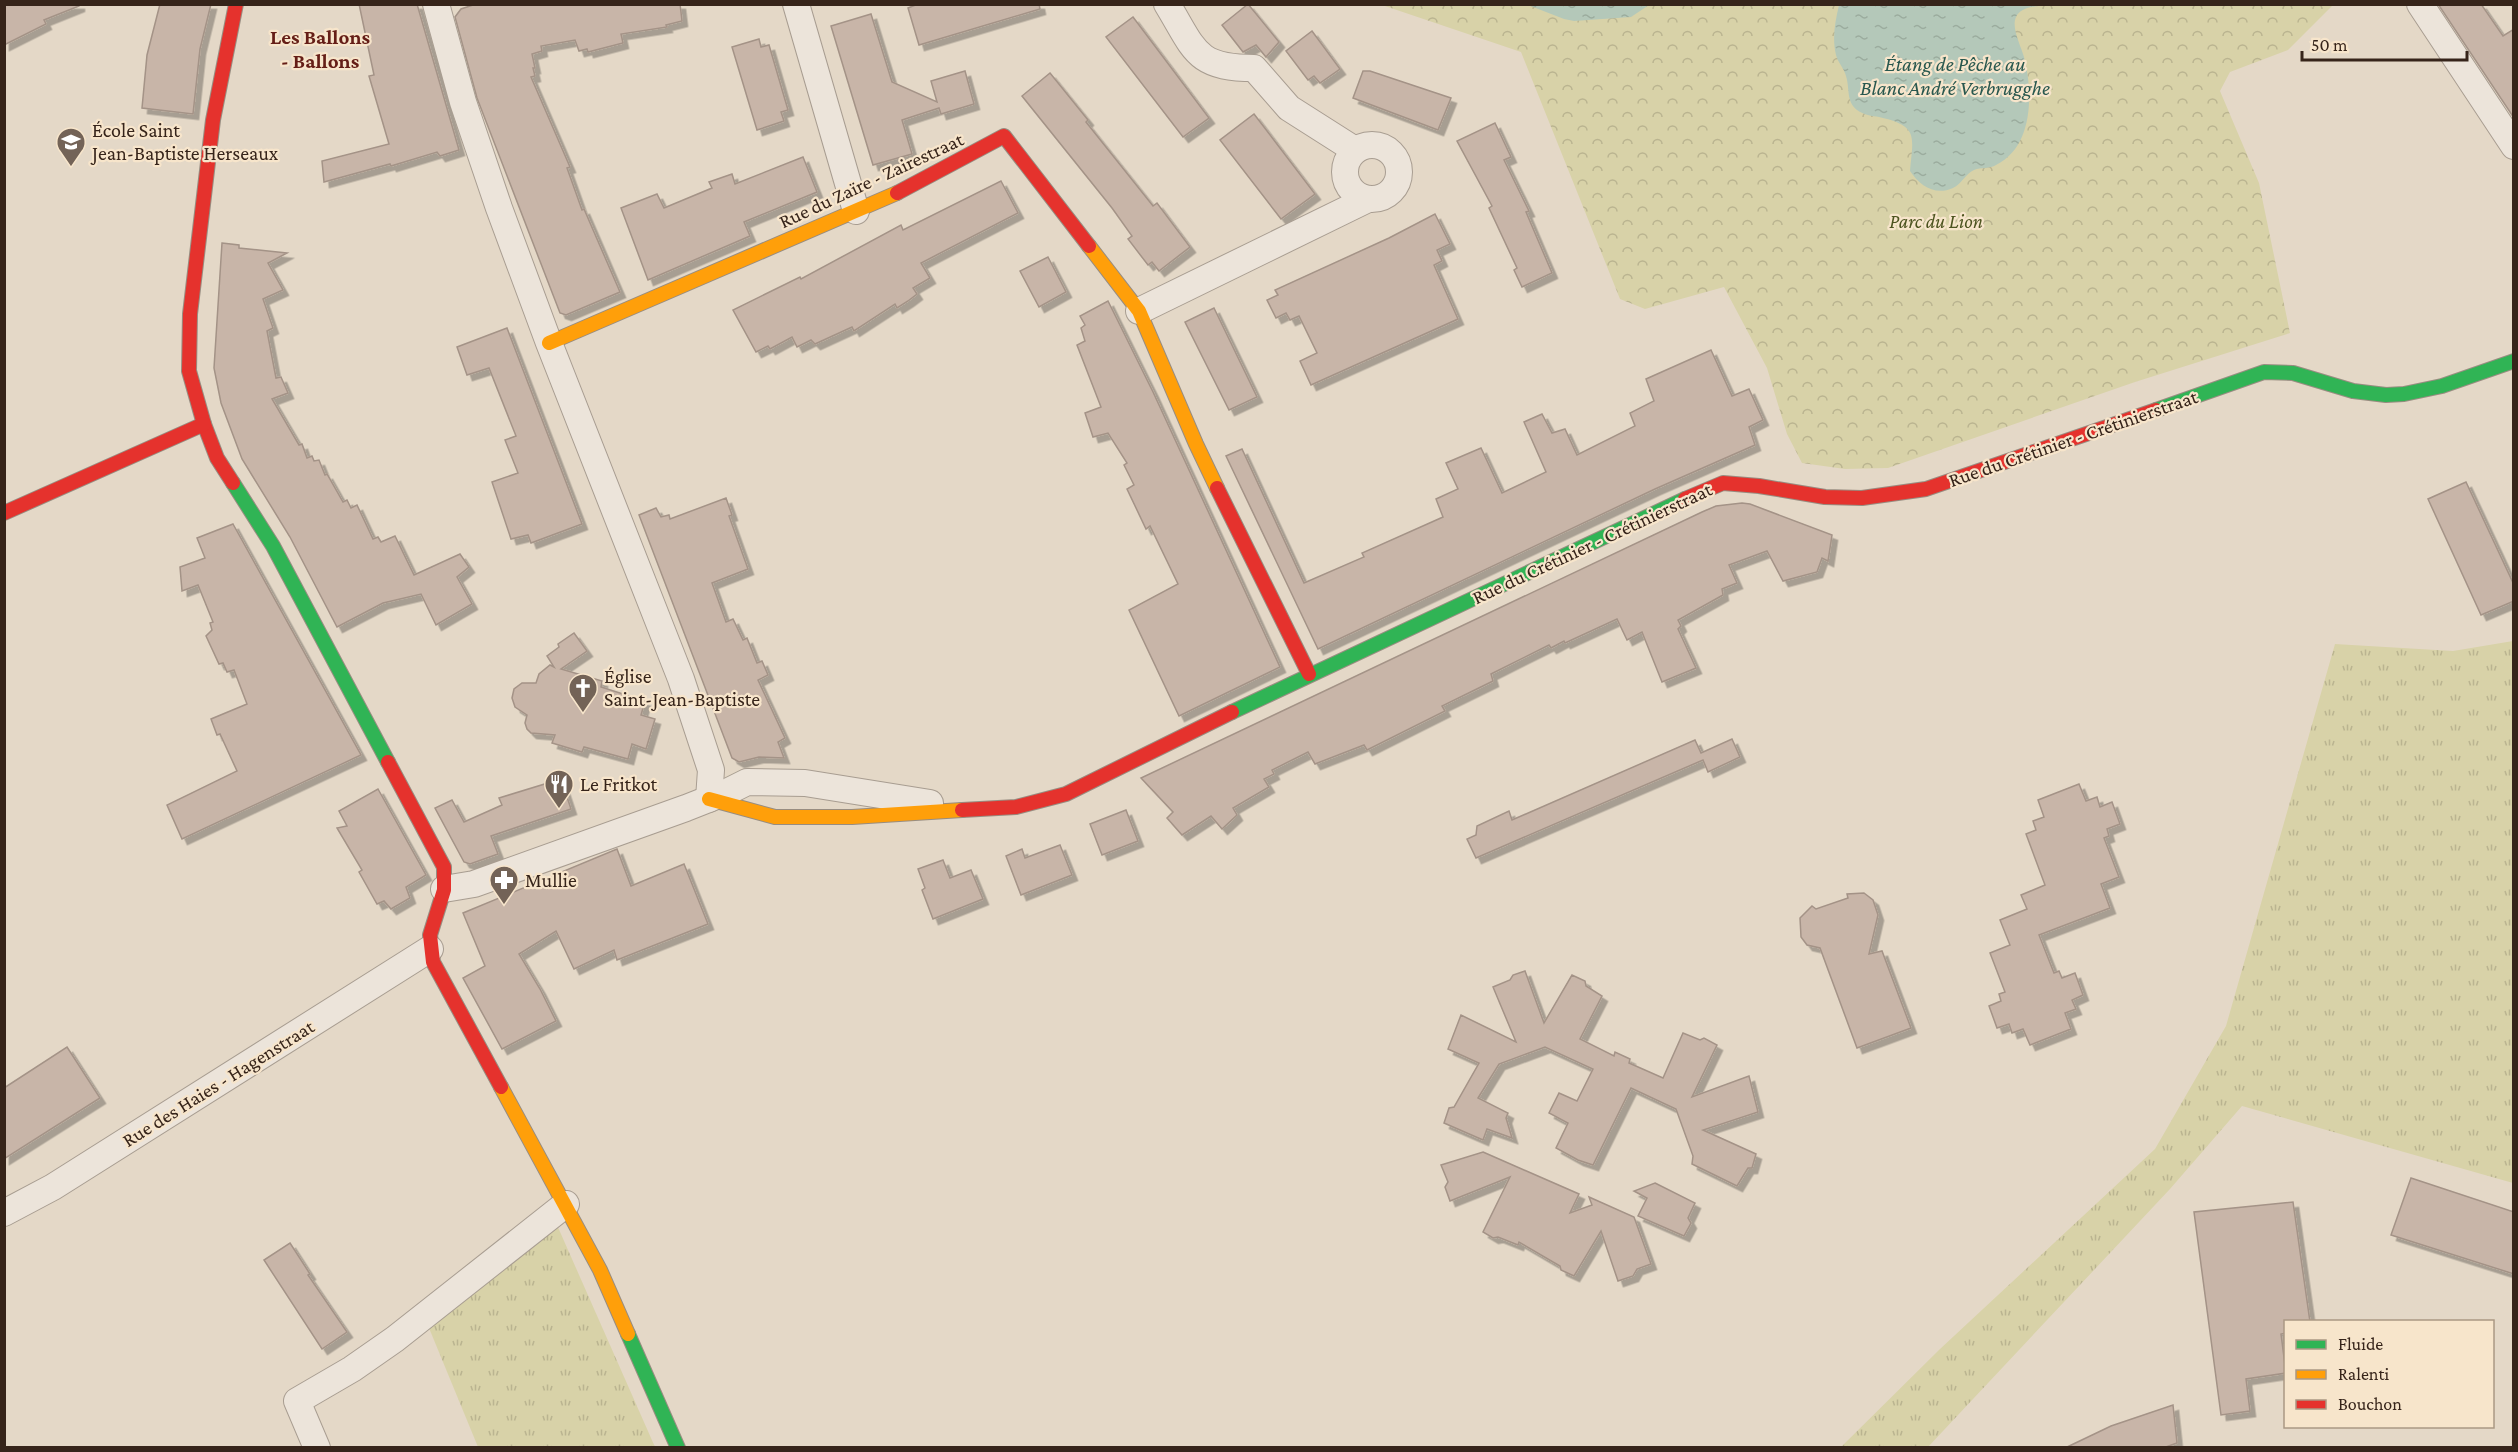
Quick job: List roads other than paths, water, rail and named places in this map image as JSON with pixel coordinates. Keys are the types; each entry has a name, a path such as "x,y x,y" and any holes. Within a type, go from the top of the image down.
{"street":[{"path":"236,4 213,120 190,314 189,371 204,424 217,458 273,546 435,849 446,874 444,889 430,932 430,949 439,972 566,1204 622,1317 678,1448"},
{"path":"436,4 464,102 549,343 681,679 711,770 710,799"},
{"path":"796,4 856,211"},
{"path":"1167,4 1194,52 1209,63 1231,68 1254,68 1288,108 1355,150"},
{"path":"2420,4 2514,146"},
{"name":"Rue du Zaïre - Zairestraat","path":"549,343 900,192 1004,136 1139,311 1196,444 1309,674"},
{"path":"1139,311 1366,200 1381,199 1396,188 1400,170 1396,158 1381,146 1366,146 1355,150 1346,164 1345,179 1351,191 1366,200"},
{"name":"Rue du Crétinier - Crétinierstraat","path":"710,799 775,817 852,817 1016,807 1066,794 1309,674 1723,483 1759,486 1825,497 1862,498 1915,491 1984,471 2264,372 2298,374 2360,393 2391,395 2433,388 2514,361"},
{"path":"4,513 204,424"},
{"name":"Rue du Crétinier - Crétinierstraat","path":"444,889 474,884 710,799 747,782 805,783 975,810"},
{"name":"Rue des Haies - Hagenstraat","path":"4,1213 53,1187 430,949"},
{"path":"317,1448 297,1401 374,1355 566,1204"}],"water":[{"path":"1528,5 1649,5 1631,17 1574,21"},
{"name":"Étang de Pêche au Blanc André Verbrugghe","path":"1839,5 2063,5 2030,7 2024,9 2016,17 2017,37 2027,71 2029,101 2024,132 2018,145 2008,157 1994,166 1974,170 1956,186 1946,190 1934,190 1918,181 1910,171 1912,141 1907,129 1892,120 1862,113 1851,103 1846,76 1837,58 1834,42"}],"place":[{"name":"École Saint Jean-Baptiste Herseaux","path":"71,168"},
{"name":"Église Saint-Jean-Baptiste","path":"583,714"},
{"name":"Le Fritkot","path":"559,810"},
{"name":"Mullie","path":"504,906"}],"district":[{"name":"Les Ballons - Ballons","path":"320,49"}],"park label":[{"name":"Parc du Lion","path":"1936,221"}]}
